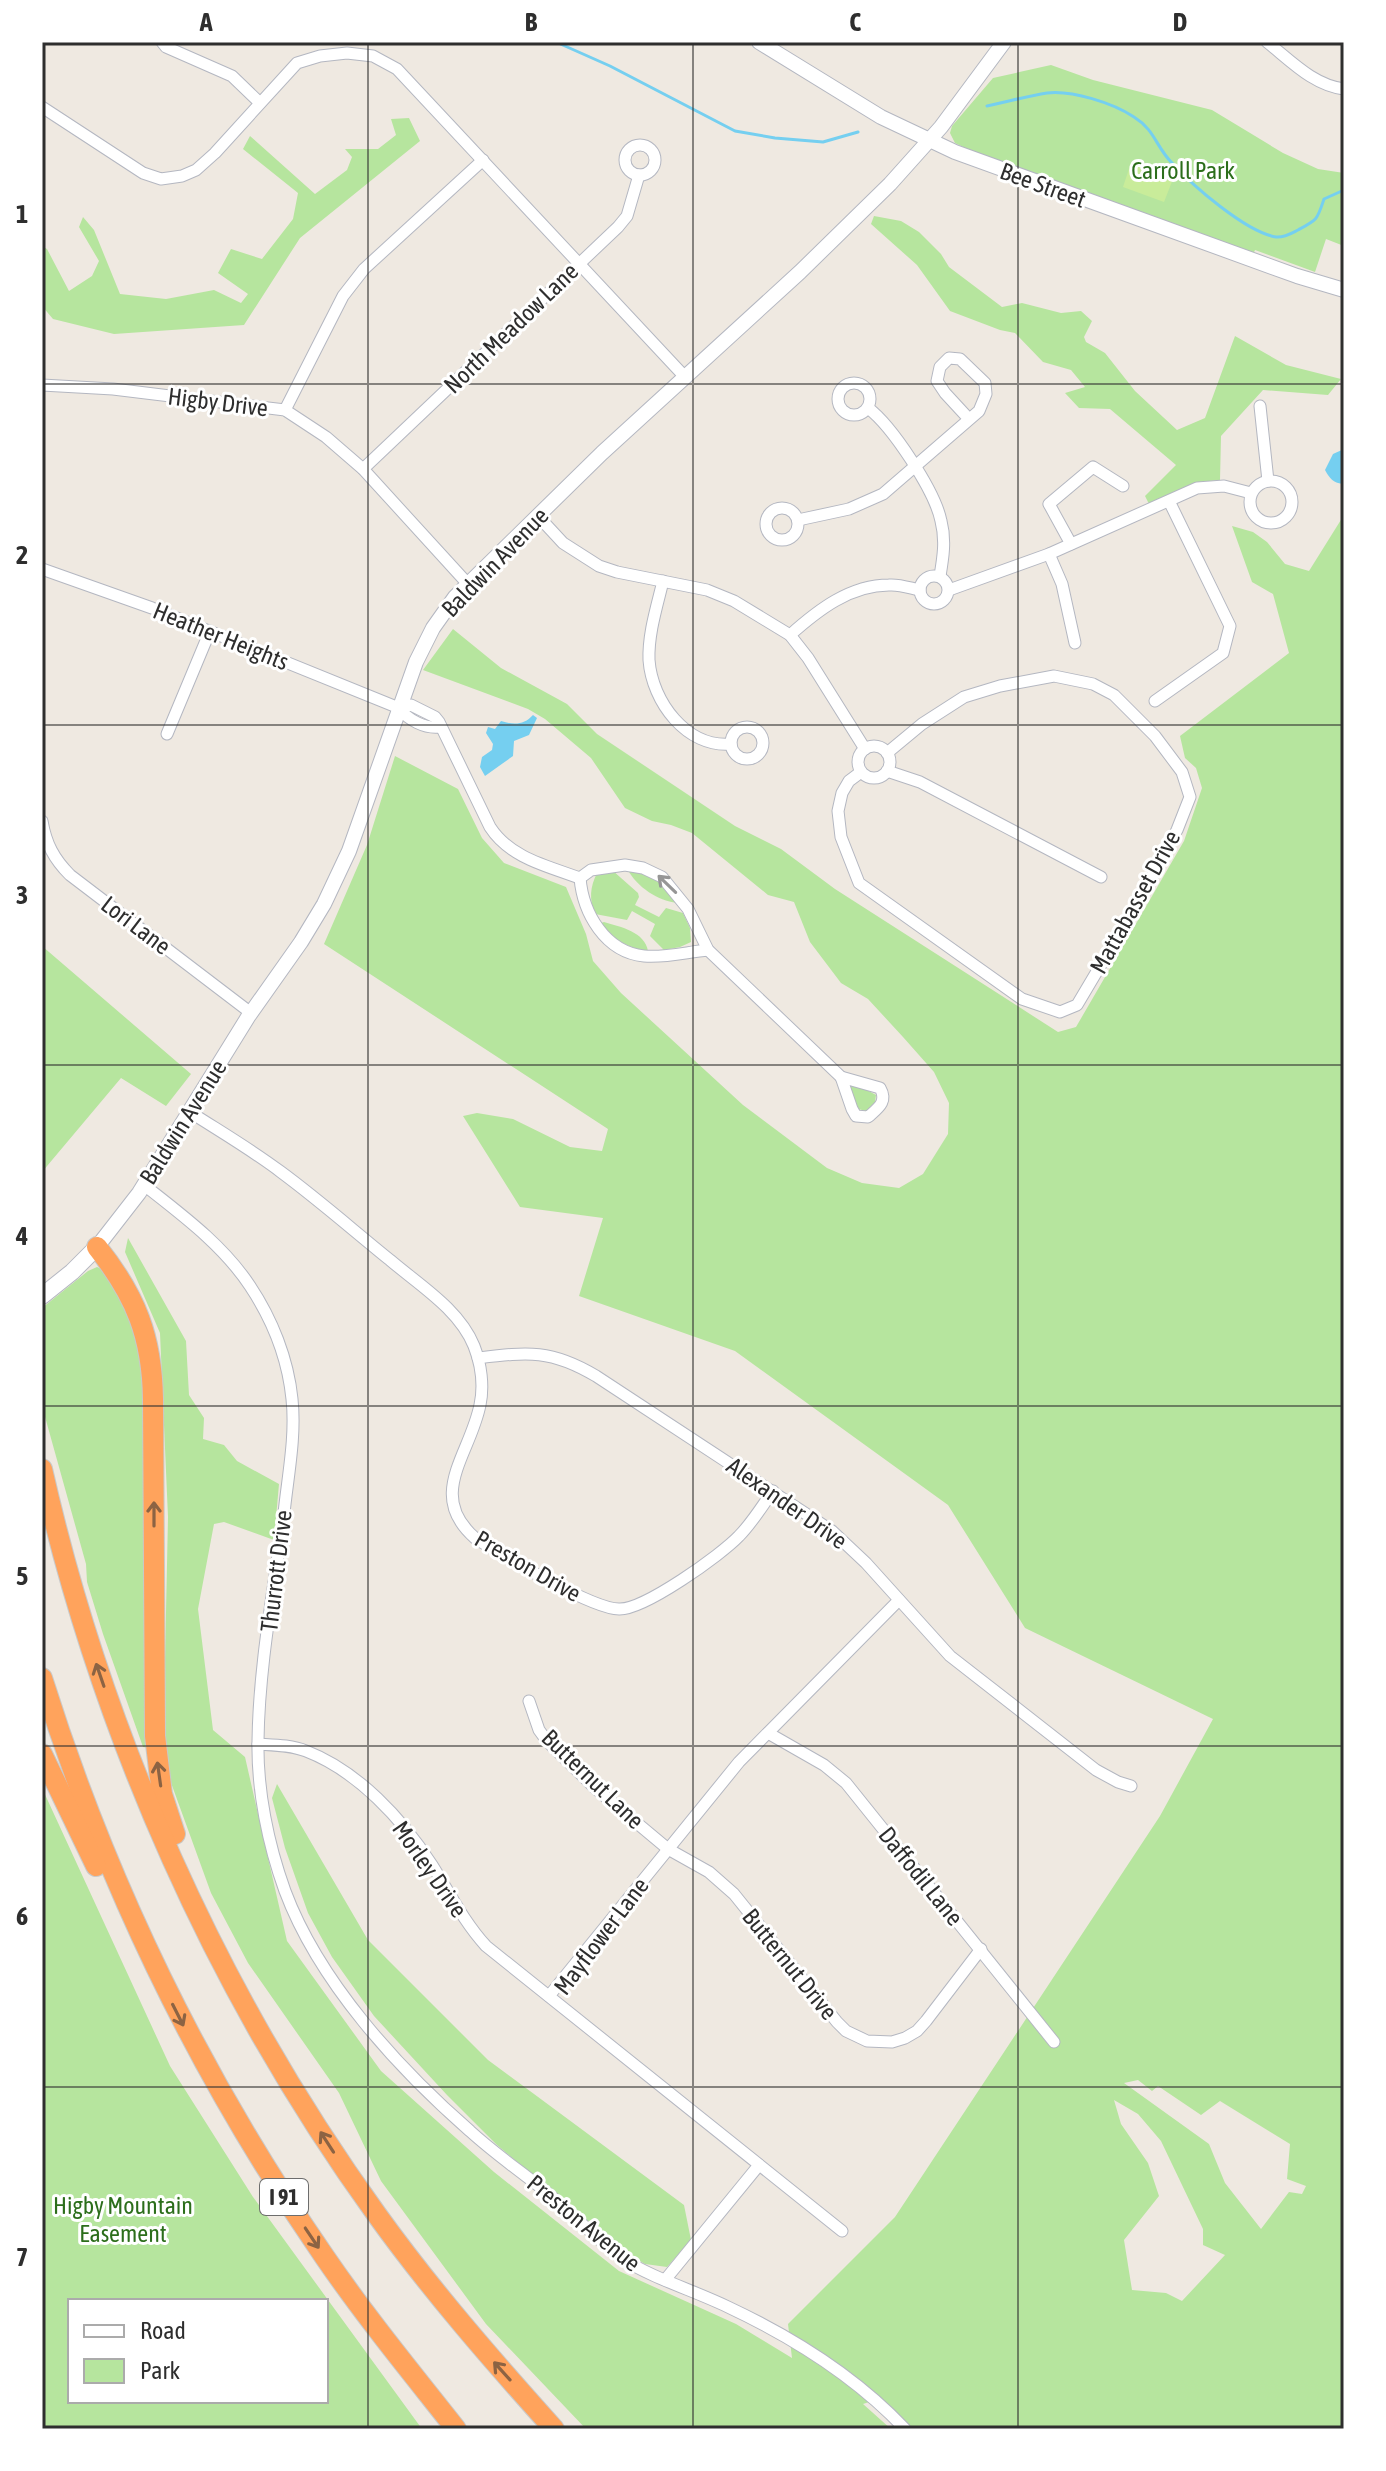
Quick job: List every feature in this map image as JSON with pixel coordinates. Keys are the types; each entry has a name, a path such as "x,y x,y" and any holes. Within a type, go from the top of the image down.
{"highway":[{"path":"97,1247 135,1304 150,1355 156,1753 165,1804 190,1872 193,1903"},
{"name":"I 91","path":"42,1469 72,1584 103,1684 150,1807 193,1903 267,2044 349,2176 444,2302 554,2429"},
{"name":"I 91","path":"42,1678 81,1795 144,1945 199,2054 268,2171 358,2304 456,2429"},
{"path":"42,1754 118,1914 144,1945"}],"main road":[{"name":"Baldwin Avenue","path":"42,1296 97,1247"}],"street":[{"path":"162,42 166,47 232,76 260,103"},
{"name":"Bee Street","path":"759,42 856,103 930,141 983,163 1344,290"},
{"name":"Baldwin Avenue","path":"97,1247 144,1185 251,1013 308,933 355,834 399,708 427,640 448,606 467,583 890,184 930,141 1004,42"},
{"path":"1267,42 1313,79 1344,89"},
{"path":"42,107 143,173 161,179 182,176 196,170 215,153 297,63 347,53 373,56 397,69 685,377"},
{"path":"285,410 343,296 364,269 483,160"},
{"name":"North Meadow Lane","path":"363,469 627,216 639,175"},
{"path":"798,520 849,509 883,494 979,411 986,394 985,383 960,359 949,358 940,367 937,381 969,419"},
{"name":"Higby Drive","path":"42,385 113,389 285,410 326,437 363,469 467,583"},
{"path":"1260,406 1268,481"},
{"path":"868,408 881,417 929,490 941,520 944,546 940,576"},
{"path":"1071,544 1049,504 1093,467 1123,486"},
{"path":"1268,481 1280,483 1291,495 1290,511 1285,518 1270,524 1262,522 1251,510 1251,493 1256,486 1268,481"},
{"path":"949,590 945,580 934,575 924,579 920,590 924,600 934,604 944,600 949,590 1049,554 1197,488 1224,486 1251,493"},
{"path":"1155,701 1223,653 1230,626 1169,501"},
{"path":"538,516 563,543 599,566 707,590 734,601 790,635 865,749 874,746 887,753 887,771"},
{"path":"1049,554 1062,584 1075,643"},
{"name":"Heather Heights","path":"42,569 115,593 399,708 410,719 432,728 440,727 490,827 499,838 527,858 580,878"},
{"path":"663,581 650,640 649,661 655,687 670,713 695,737 707,743 731,744"},
{"path":"790,635 821,608 862,589 890,584 920,590"},
{"path":"167,734 210,631"},
{"name":"Mattabasset Drive","path":"861,772 849,781 842,793 838,811 841,837 859,883 1022,999 1060,1012 1077,1005 1137,904 1177,830 1190,797 1182,772 1164,748 1114,695 1093,684 1054,676 1000,686 964,697 922,724 887,753"},
{"name":"Mattabasset Drive","path":"865,749 858,762 861,772 872,778 887,771 920,782 1101,877"},
{"name":"Lori Lane","path":"42,821 50,849 70,875 251,1013"},
{"path":"708,950 639,956 615,945 593,921 580,878 591,870 617,865 632,866 662,877 680,897 708,950 841,1077"},
{"name":"Preston Drive","path":"190,1112 281,1171 444,1305 465,1329 478,1358 480,1404 452,1484 452,1500 456,1515 475,1538 592,1602 618,1609 630,1608 653,1598 738,1537 773,1491"},
{"name":"Thurrott Drive","path":"144,1185 203,1233 236,1267 272,1326 288,1374 292,1398 291,1450 263,1670 258,1744 263,1803 285,1890 308,1942 341,1993"},
{"name":"Alexander Drive","path":"478,1358 533,1353 568,1361 773,1491 852,1547 950,1656 970,1673 1096,1770 1131,1786"},
{"name":"Mayflower Lane","path":"842,2231 549,1996 723,1781 899,1600"},
{"name":"Butternut Lane","path":"529,1701 539,1730 547,1741 595,1788 668,1849"},
{"name":"Daffodil Lane","path":"768,1733 824,1765 846,1783 1054,2042"},
{"name":"Morley Drive","path":"258,1744 283,1745 307,1751 340,1770 379,1801 415,1841 476,1936 549,1996"},
{"name":"Butternut Drive","path":"668,1849 722,1882 837,2022 846,2031 867,2041 892,2042 917,2031 981,1949"},
{"name":"Preston Avenue","path":"341,1993 378,2038 469,2131 621,2258 649,2274 747,2316 818,2358 862,2390 905,2429"},
{"path":"665,2280 759,2165"}],"green space":[{"name":"Carroll Park","path":"1051,65 1093,80 1212,110 1283,153 1318,169 1344,173 1344,246 1326,239 1315,272 1255,250 1250,262 1066,197 955,143 950,133 952,126 993,78"},
{"path":"409,118 420,141 300,238 244,325 114,334 53,319 42,306 42,246 47,249 69,291 92,276 99,261 79,227 83,217 94,230 120,294 166,299 214,290 241,303 248,294 218,273 231,249 262,259 293,219 298,193 243,149 250,136 315,194 347,170 352,157 345,149 378,149 396,135 391,119"},
{"path":"1131,163 1173,179 1164,202 1123,187"},
{"path":"874,216 901,221 919,232 949,267 1002,307 1022,303 1061,313 1081,311 1092,321 1084,337 1086,342 1105,353 1135,391 1177,430 1205,418 1235,336 1286,365 1341,379 1328,395 1263,390 1221,436 1220,480 1199,482 1149,504 1145,496 1176,465 1110,409 1079,408 1065,393 1085,387 1071,370 1043,362 1015,333 950,311 917,265 871,224"},
{"path":"1344,515 1344,2429 912,2429 881,2398 863,2404 891,2429 586,2429 486,2324 381,2181 339,2093 248,1963 211,1893 166,1769 168,1517 160,1333 125,1252 128,1238 186,1341 189,1395 204,1418 203,1439 224,1445 237,1461 279,1484 274,1540 224,1522 214,1524 198,1609 213,1730 245,1757 287,1941 381,2071 494,2172 619,2271 736,2324 792,2358 788,2324 895,2217 1160,1816 1213,1719 1025,1628 948,1505 735,1351 579,1296 603,1218 520,1207 463,1116 477,1113 513,1119 570,1147 602,1151 608,1129 324,944 367,845 395,756 458,789 482,838 504,863 566,887 586,934 593,961 621,993 743,1105 827,1168 862,1183 899,1188 923,1174 948,1134 949,1103 934,1072 903,1037 868,999 841,983 810,942 794,902 768,895 692,833 652,821 625,808 591,758 545,719 528,709 423,670 453,629 501,668 567,704 597,734 735,826 781,849 835,889 1058,1032 1076,1027 1184,841 1202,788 1196,768 1185,758 1180,736 1289,653 1273,594 1252,582 1232,526 1253,532 1267,542 1285,564 1309,571","holes":["1138,2080 1152,2091 1158,2086 1201,2115 1220,2101 1290,2144 1287,2179 1306,2186 1302,2194 1289,2192 1261,2229 1225,2183 1209,2144 1124,2083","1114,2100 1138,2114 1161,2141 1203,2229 1203,2245 1225,2255 1182,2301 1166,2293 1132,2290 1124,2240 1159,2196 1148,2163 1121,2124"]},
{"path":"612,870 638,893 635,905 659,917 666,908 683,913 690,928 691,942 664,950 650,936 655,924 632,911 627,920 595,914 591,898 595,878 597,873"},
{"path":"628,870 657,881 678,903 649,892"},
{"path":"601,923 637,935 648,951 622,942 606,929"},
{"path":"42,946 191,1074 166,1106 121,1078 42,1172"},
{"path":"854,1083 876,1095 875,1102 866,1111 858,1109 847,1085"},
{"path":"97,1267 104,1270 135,1326 144,1389 143,1505 146,1507 149,1748 143,1747 103,1634 42,1406 42,1308"},
{"path":"277,1784 368,1940 488,2060 684,2205 691,2240 667,2267 645,2264 624,2252 497,2145 374,2016 332,1957 308,1913 285,1848 272,1798"},
{"name":"Higby Mountain Easement","path":"42,1788 170,2066 253,2197 327,2299 68,2299 68,2403 328,2403 328,2300 422,2429 42,2429"}],"water":[{"path":"1344,449 1344,484 1332,480 1325,470 1333,454"},
{"path":"533,715 537,718 529,735 514,741 513,756 485,776 480,767 482,757 492,750 493,744 486,733 488,727 495,729 501,721 522,722"}],"waterway":[{"path":"556,42 610,66 735,131 823,142 858,132"},
{"path":"987,106 1057,93 1080,96 1115,107 1141,122 1172,163 1206,195 1250,227 1276,237 1288,235 1310,223 1318,215 1324,199 1344,190"}]}
